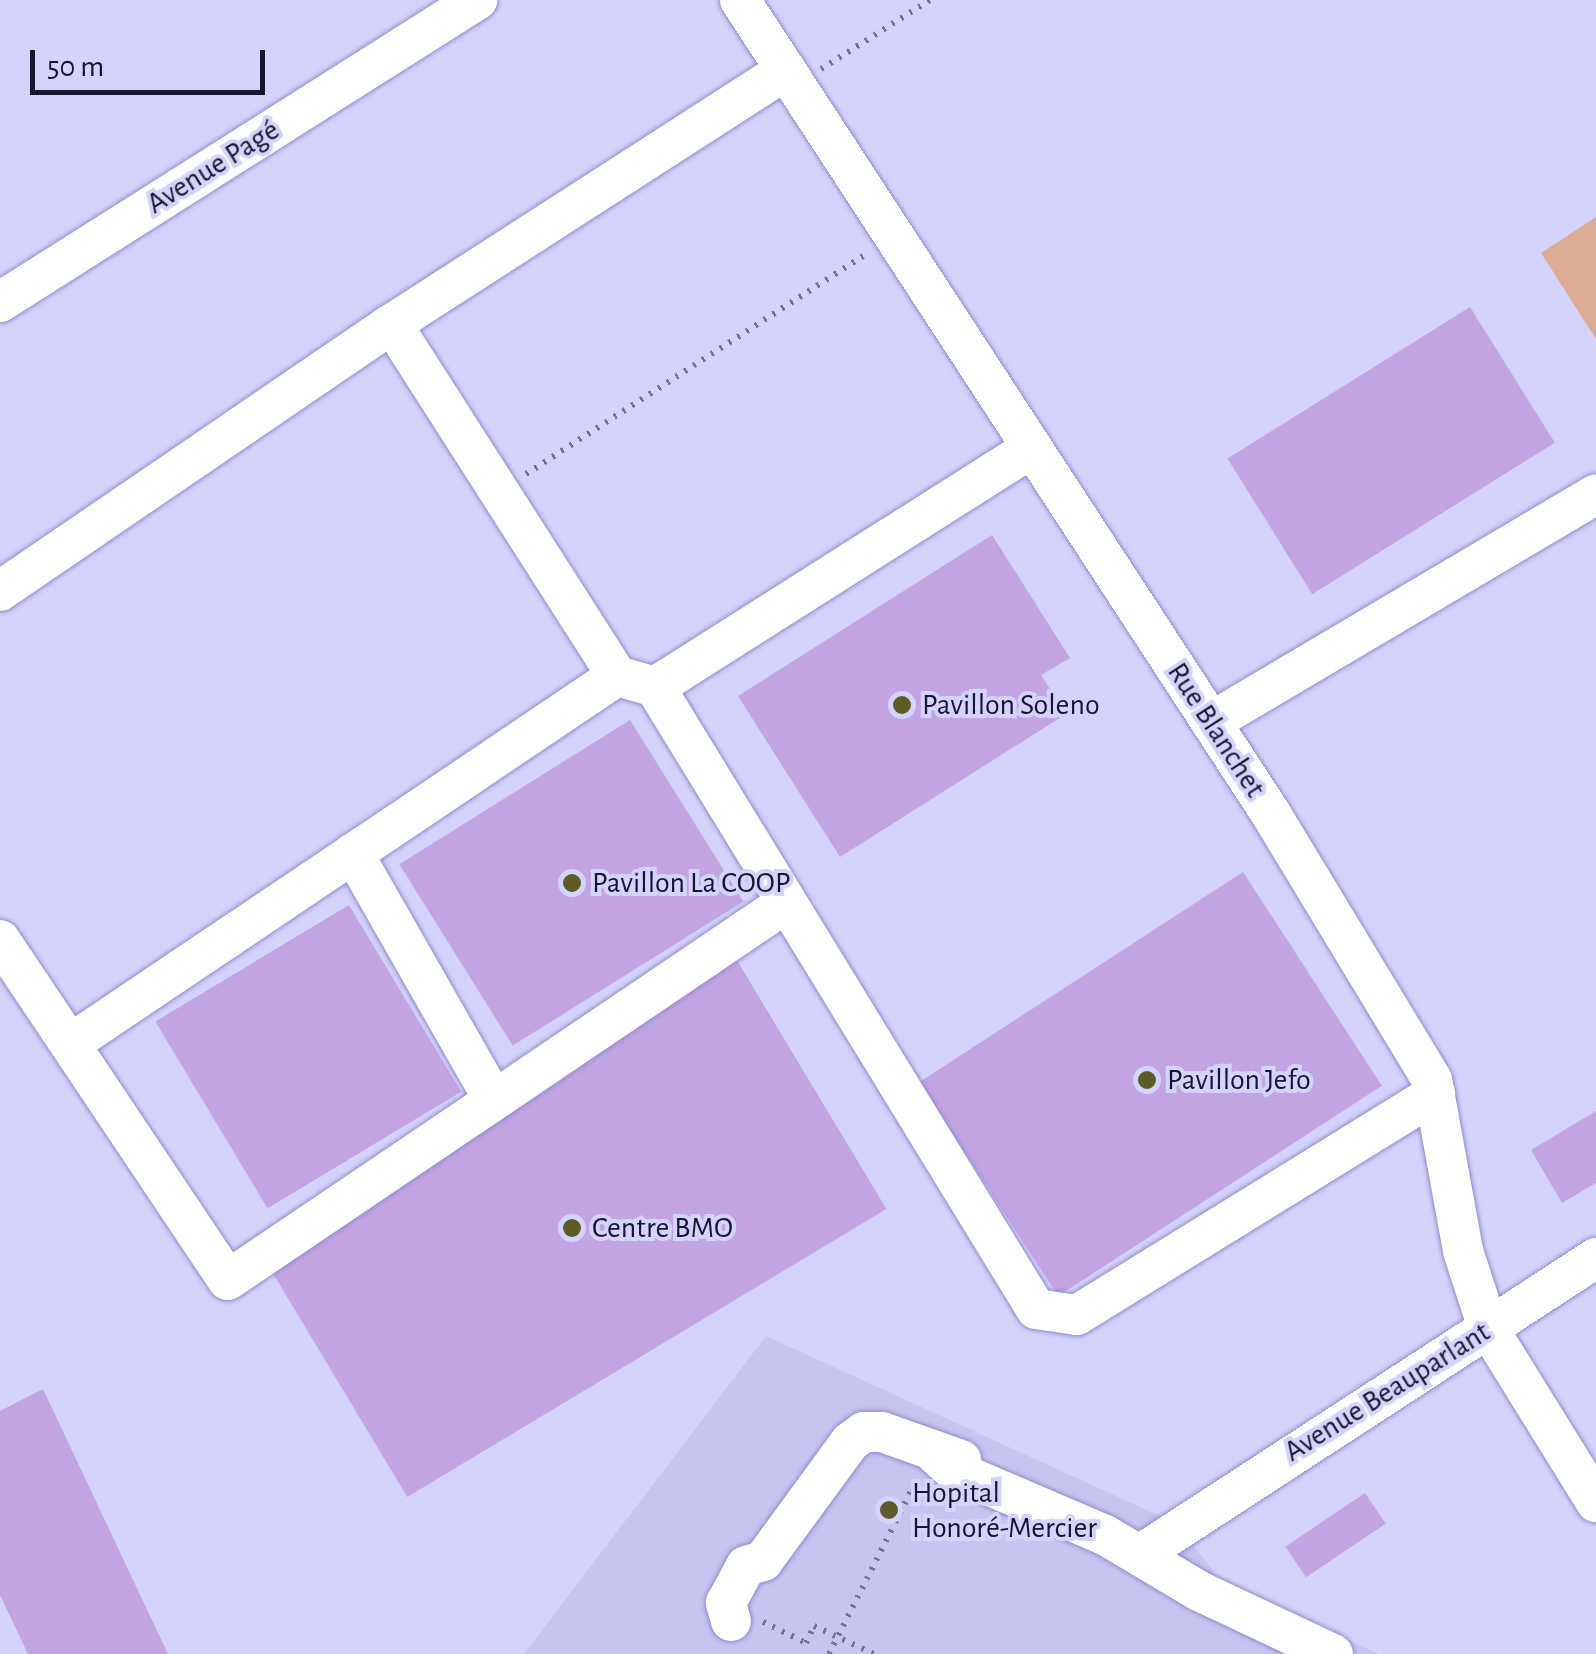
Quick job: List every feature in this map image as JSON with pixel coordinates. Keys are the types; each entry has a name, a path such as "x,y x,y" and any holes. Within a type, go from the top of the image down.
{"street":[{"name":"Avenue Pagé","path":"0,302 477,0"},
{"name":"Rue Blanchet","path":"740,0 1210,722 1435,1094 1463,1251 1488,1328 1596,1502"},
{"path":"0,591 392,324 791,78"},
{"path":"392,324 786,902 1036,1309 1077,1315 1435,1094"},
{"path":"70,1044 353,853 1032,448"},
{"path":"1210,722 1596,494"},
{"path":"353,853 494,1100"},
{"path":"0,940 228,1280 786,902"},
{"name":"Avenue Beauparlant","path":"1141,1554 1177,1524 1596,1258"},
{"path":"731,1630 726,1603 746,1566 763,1561 806,1496 864,1432 882,1432 928,1463 1011,1490 1141,1554 1199,1591 1333,1654"}],"path":[{"path":"791,78 930,0"},
{"path":"517,480 894,236"},
{"path":"829,1654 928,1463"},
{"path":"731,1630 806,1642 814,1626 874,1654"}],"shaded area":[{"path":"1596,217 1596,339 1541,253"},
{"name":"Hopital Honoré-Mercier","path":"766,1336 1177,1524 1222,1583 1378,1654 524,1654"}],"building":[{"path":"1470,307 1555,443 1312,594 1227,459"},
{"name":"Pavillon Soleno","path":"992,535 1070,658 1041,675 1066,714 840,857 738,696"},
{"name":"Pavillon La COOP","path":"630,720 743,901 513,1046 399,864"},
{"name":"Pavillon Jefo","path":"1243,872 1382,1086 1058,1296 919,1082"},
{"path":"349,905 461,1092 268,1208 155,1021"},
{"name":"Centre BMO","path":"735,957 886,1209 407,1497 256,1245"},
{"path":"1596,1111 1596,1183 1562,1203 1531,1150"},
{"path":"43,1389 168,1654 28,1654 0,1595 0,1411"},
{"path":"1365,1493 1386,1524 1306,1577 1285,1547"}],"place":[{"name":"Pavillon Soleno","path":"902,705"},
{"name":"Pavillon La COOP","path":"572,883"},
{"name":"Pavillon Jefo","path":"1147,1080"},
{"name":"Centre BMO","path":"572,1228"},
{"name":"Hopital Honoré-Mercier","path":"889,1510"}]}
